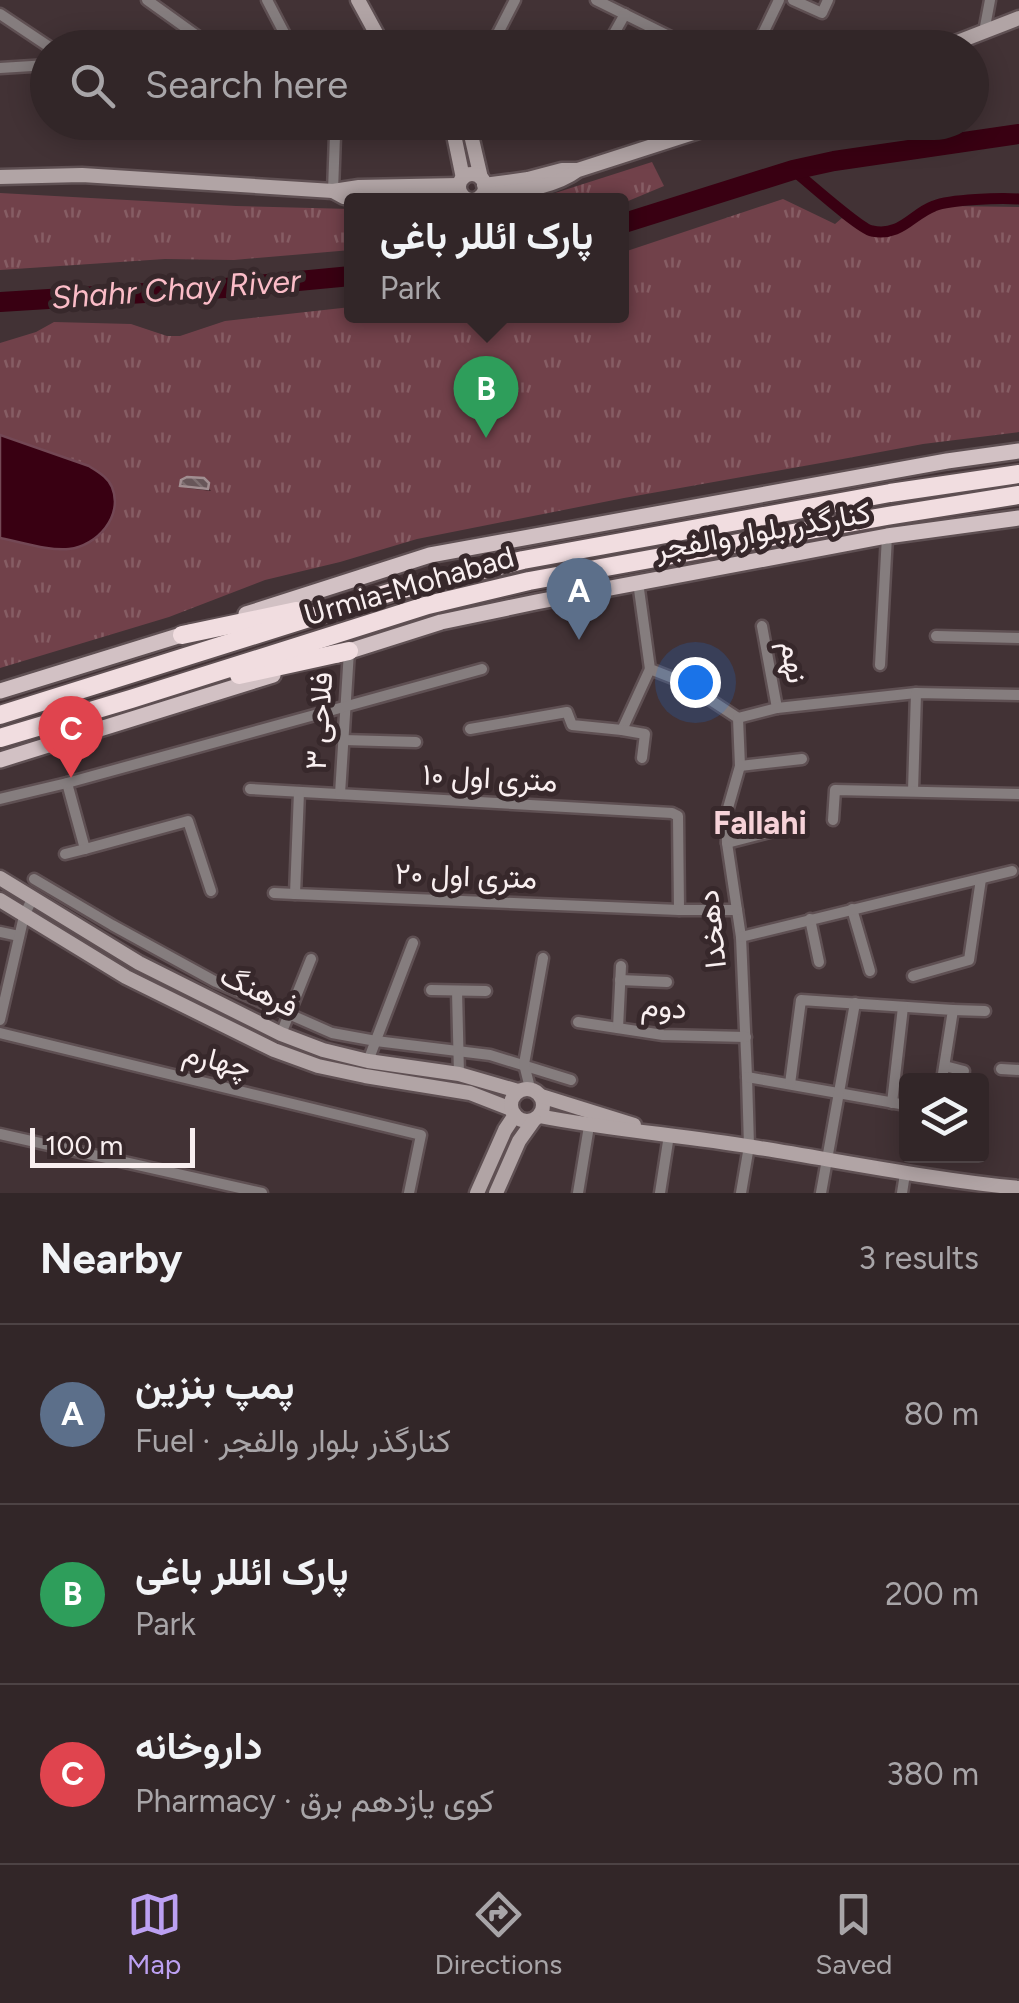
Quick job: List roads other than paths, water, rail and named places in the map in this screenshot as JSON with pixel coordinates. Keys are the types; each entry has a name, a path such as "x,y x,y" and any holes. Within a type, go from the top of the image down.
{"highway":[{"name":"Urmia-Mohabad","path":"0,715 395,591 522,560 1019,474"},
{"name":"Urmia-Mohabad","path":"0,738 428,605 529,581 1019,495"},
{"path":"182,635 395,591"},
{"path":"131,699 349,651"}],"main road":[{"name":"کنارگذر بلوار والفجر","path":"0,691 430,556 1019,451"},
{"name":"کنارگذر بلوار والفجر","path":"0,760 441,622 887,536 1019,518"}],"street":[{"path":"147,0 189,30"},
{"path":"267,0 283,30"},
{"path":"358,0 376,30"},
{"path":"500,30 515,0"},
{"path":"596,0 657,30"},
{"path":"765,30 779,0"},
{"path":"793,0 822,13 828,0"},
{"path":"984,30 990,0"},
{"path":"0,14 30,34"},
{"path":"616,30 625,14"},
{"path":"989,30 1019,18"},
{"path":"0,68 30,66"},
{"path":"333,191 335,140"},
{"path":"454,140 465,193"},
{"path":"474,140 482,186"},
{"path":"475,193 482,186 531,189 671,140"},
{"path":"0,176 82,175 333,191 358,186 461,186 474,174 482,186"},
{"path":"880,665 887,536"},
{"path":"622,730 650,669 638,582"},
{"name":"نهم","path":"762,626 777,708"},
{"path":"936,636 1019,638"},
{"name":"فلاحی ۳","path":"340,794 349,651"},
{"path":"0,799 482,669"},
{"path":"650,669 683,682 738,718 777,708 916,693 1019,694"},
{"path":"914,791 916,693"},
{"path":"470,729 567,712 572,725 645,734 642,758"},
{"name":"دهخدا","path":"738,718 740,766 726,815 740,938 748,1077 749,1146 741,1193"},
{"path":"342,740 416,742"},
{"path":"740,766 802,760"},
{"path":"67,784 85,849"},
{"name":"۱۰ متری اول","path":"250,789 672,813 678,816 679,910"},
{"path":"833,820 835,790 1019,794"},
{"path":"295,894 298,792"},
{"path":"65,854 188,821 210,891"},
{"path":"727,843 790,826"},
{"path":"740,938 1012,871"},
{"name":"فرهنگ","path":"0,878 139,963 281,1034 368,1061 459,1074 530,1092 669,1135"},
{"path":"913,976 969,960 981,878"},
{"path":"34,879 216,982 332,1033 490,1054 571,1080"},
{"name":"۲۰ متری اول","path":"274,893 737,910"},
{"path":"0,1020 24,916 32,899"},
{"name":"فرهنگ","path":"0,900 126,977 274,1050 318,1066 470,1093 513,1112"},
{"path":"852,909 870,971"},
{"path":"810,919 819,962"},
{"path":"0,932 19,936"},
{"path":"368,1061 412,943"},
{"path":"496,1193 520,1141 544,1106 530,1092 524,1064 543,958"},
{"path":"281,1034 311,959"},
{"path":"618,1028 621,966"},
{"path":"620,980 667,982"},
{"path":"431,990 486,991"},
{"path":"456,991 459,1074"},
{"path":"790,1084 800,1000 984,1011"},
{"path":"822,1193 856,1004"},
{"path":"892,1103 903,1007"},
{"path":"944,1073 953,1010"},
{"name":"دوم","path":"578,1022 663,1035 746,1037"},
{"name":"چهارم","path":"0,1032 421,1135 409,1193"},
{"path":"945,1066 964,1070"},
{"path":"1001,1069 1019,1070"},
{"path":"748,1077 899,1104"},
{"path":"477,1193 513,1112 512,1099 530,1092"},
{"path":"513,1112 524,1120 536,1118"},
{"name":"فرهنگ","path":"536,1118 749,1146 985,1189 1019,1188"},
{"path":"578,1193 589,1126"},
{"path":"0,1134 262,1193"},
{"path":"660,1193 669,1135"},
{"path":"902,1193 905,1174"}],"waterway":[{"name":"Shahr Chay River","path":"989,138 1019,134"},
{"name":"Shahr Chay River","path":"629,221 793,170 978,140"},
{"path":"793,170 845,214 872,231 899,228 942,204 1019,199"},
{"name":"Shahr Chay River","path":"0,302 344,277"}],"place":[{"name":"پارک ائللر باغی","path":"486,438"},
{"name":"پمپ بنزین","path":"579,640"},
{"name":"داروخانه","path":"71,778"}],"district":[{"name":"Fallahi","path":"760,823"}]}
